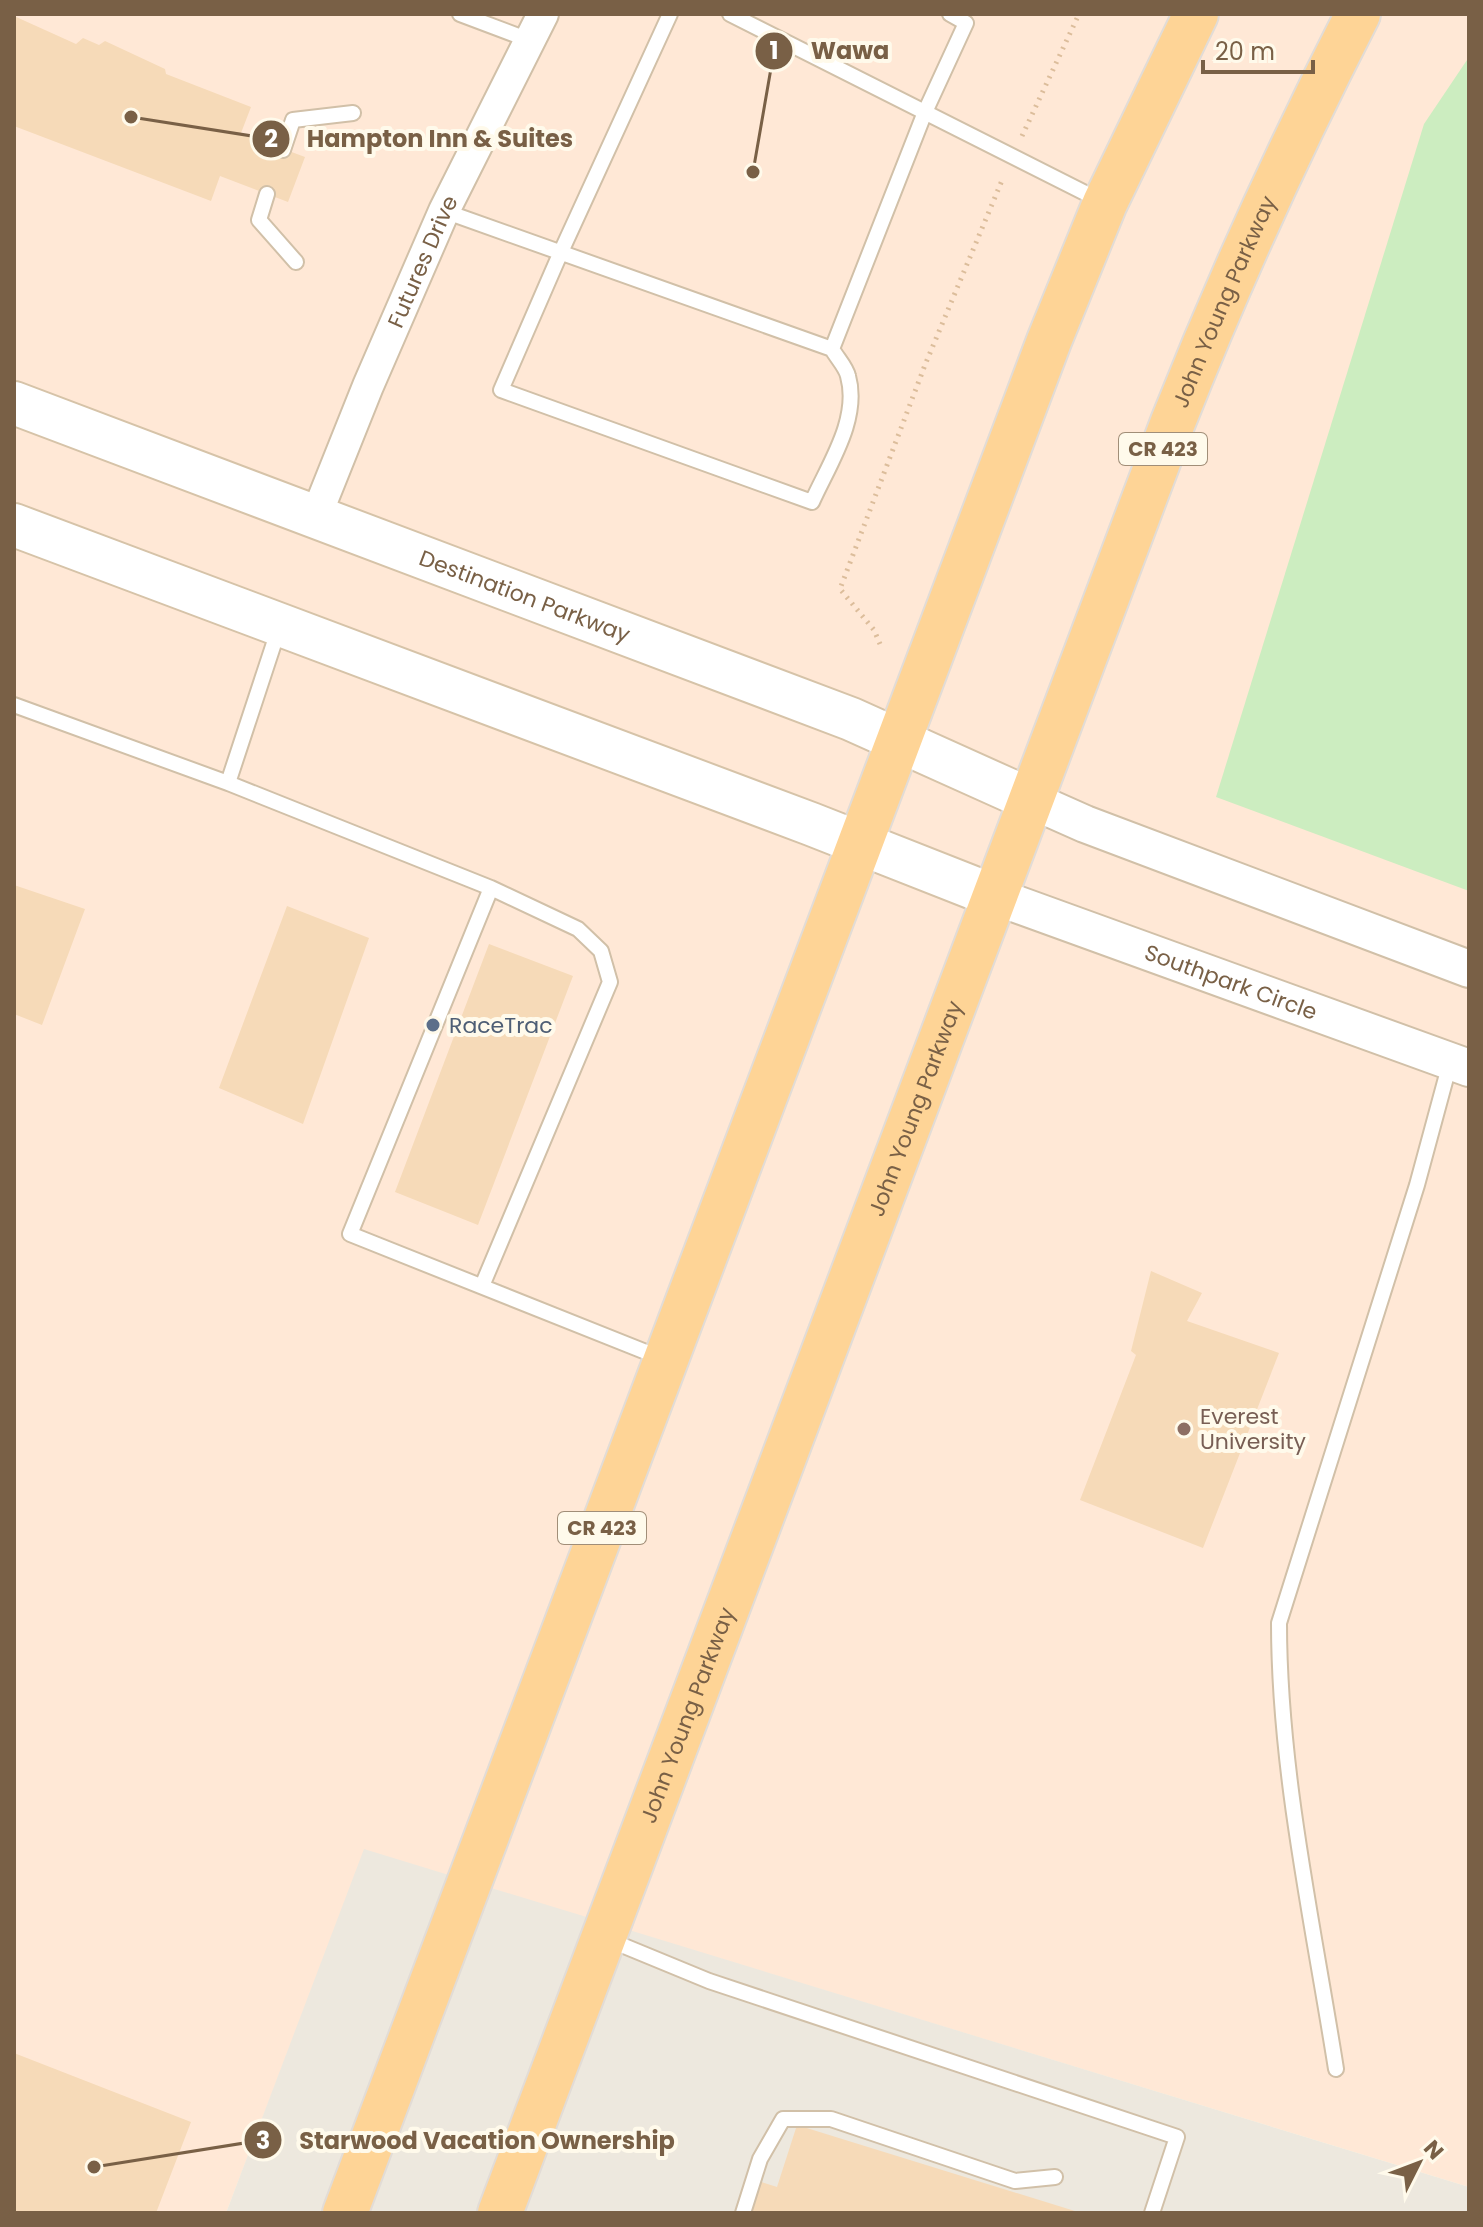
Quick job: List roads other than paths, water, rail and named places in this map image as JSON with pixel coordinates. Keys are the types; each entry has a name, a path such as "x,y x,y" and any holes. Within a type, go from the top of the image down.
{"highway":[{"name":"CR 423","path":"345,2213 1049,341 1105,203 1196,14"},
{"name":"John Young Parkway","path":"500,2213 1210,329 1299,131 1358,14"}],"main road":[{"name":"Destination Parkway","path":"14,403 851,719 1031,800"},
{"path":"14,525 994,896"}],"street":[{"name":"Futures Drive","path":"316,516 444,211 536,27"},
{"path":"1031,800 1085,824 1469,969"},
{"name":"Southpark Circle","path":"994,896 1460,1064"}],"lane":[{"path":"460,14 536,27"},
{"path":"444,211 560,254 832,349 848,373 852,399 848,421 812,502 501,390 560,254 670,14"},
{"path":"730,14 1105,203"},
{"path":"832,349 925,112 966,23 950,14"},
{"path":"283,150 293,120 353,113"},
{"path":"267,194 259,220 296,262"},
{"path":"228,783 281,624"},
{"path":"14,705 228,783 491,888 578,929 601,951 610,982 482,1286"},
{"path":"491,888 350,1234 666,1359"},
{"path":"1336,2069 1293,1795 1279,1670 1279,1623 1412,1200 1460,1064"},
{"path":"604,1937 709,1981 1177,2137 1152,2213"},
{"path":"743,2213 760,2159 783,2119 831,2119 1015,2181 1055,2177"}],"place":[{"name":"Hampton Inn & Suites","path":"131,117"},
{"name":"Wawa","path":"753,172"},
{"name":"RaceTrac","path":"433,1025"},
{"name":"Everest University","path":"1184,1429"},
{"name":"Starwood Vacation Ownership","path":"94,2167"}]}
